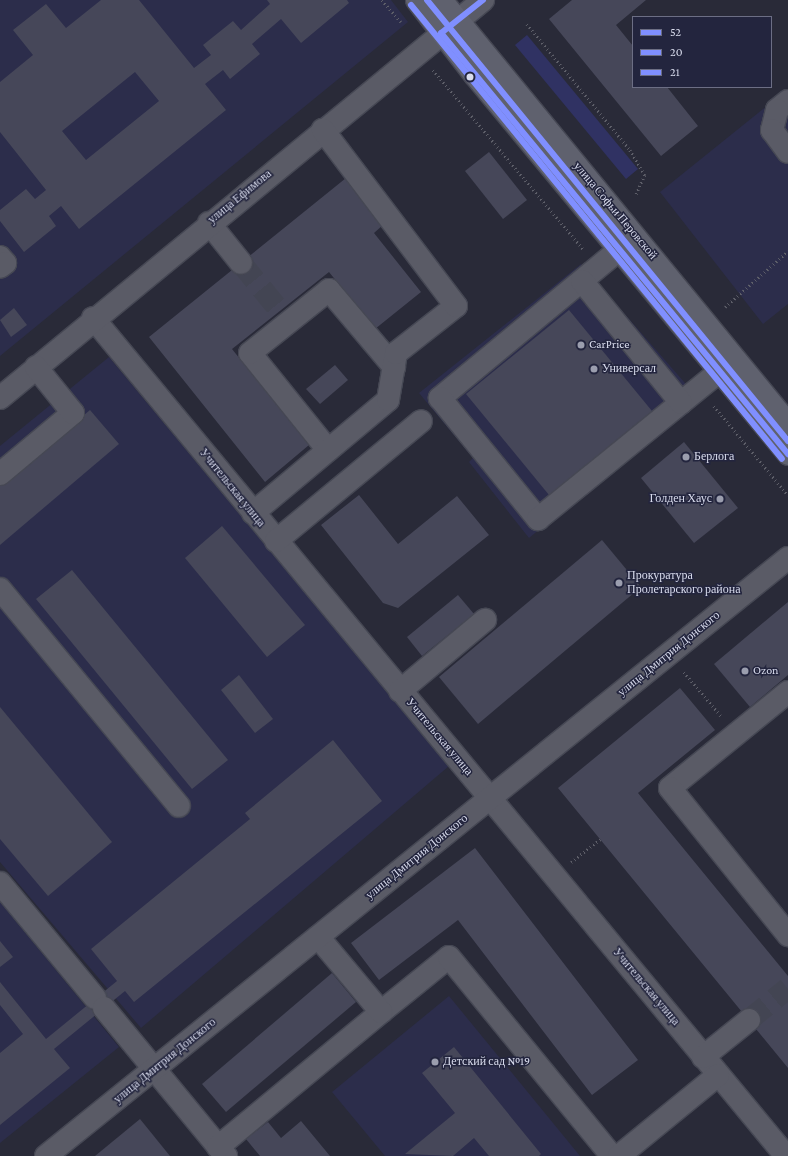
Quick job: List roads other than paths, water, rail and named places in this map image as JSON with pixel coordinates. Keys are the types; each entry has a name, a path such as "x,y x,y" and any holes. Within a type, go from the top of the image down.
{"main road":[{"name":"улица Софьи Перовской","path":"417,0 450,27 788,424"},
{"name":"улица Софьи Перовской","path":"441,0 450,27 620,249 788,454"}],"street":[{"name":"улица Ефимова","path":"0,398 93,318 483,0"},
{"path":"788,101 777,110 772,130 788,152"},
{"path":"253,513 388,400 396,353 456,306 322,130"},
{"path":"209,223 241,263"},
{"path":"620,249 440,398 538,519 720,371"},
{"path":"0,257 5,263 0,267"},
{"path":"582,281 681,402"},
{"path":"328,450 250,353 284,316 329,290 394,367"},
{"name":"Учительская улица","path":"93,318 786,1156"},
{"path":"0,474 73,413 36,367"},
{"path":"276,541 421,421"},
{"name":"улица Дмитрия Донского","path":"46,1156 155,1070 788,558"},
{"path":"0,589 179,806"},
{"path":"400,691 485,620"},
{"path":"788,692 670,788 788,935"},
{"path":"0,883 222,1151 381,1012 449,957 612,1156"},
{"path":"318,937 381,1012"},
{"path":"703,1057 749,1020"},
{"path":"619,1156 718,1075"}],"tunnel":[{"path":"241,263 280,311"},
{"path":"749,1020 788,988"}],"place":[{"name":"CarPrice","path":"581,345"},
{"name":"Универсал","path":"594,369"},
{"name":"Берлога","path":"686,457"},
{"name":"Голден Хаус","path":"720,499"},
{"name":"Прокуратура Пролетарского района","path":"619,583"},
{"name":"Ozon","path":"745,671"},
{"name":"Детский сад №19","path":"435,1062"}]}
